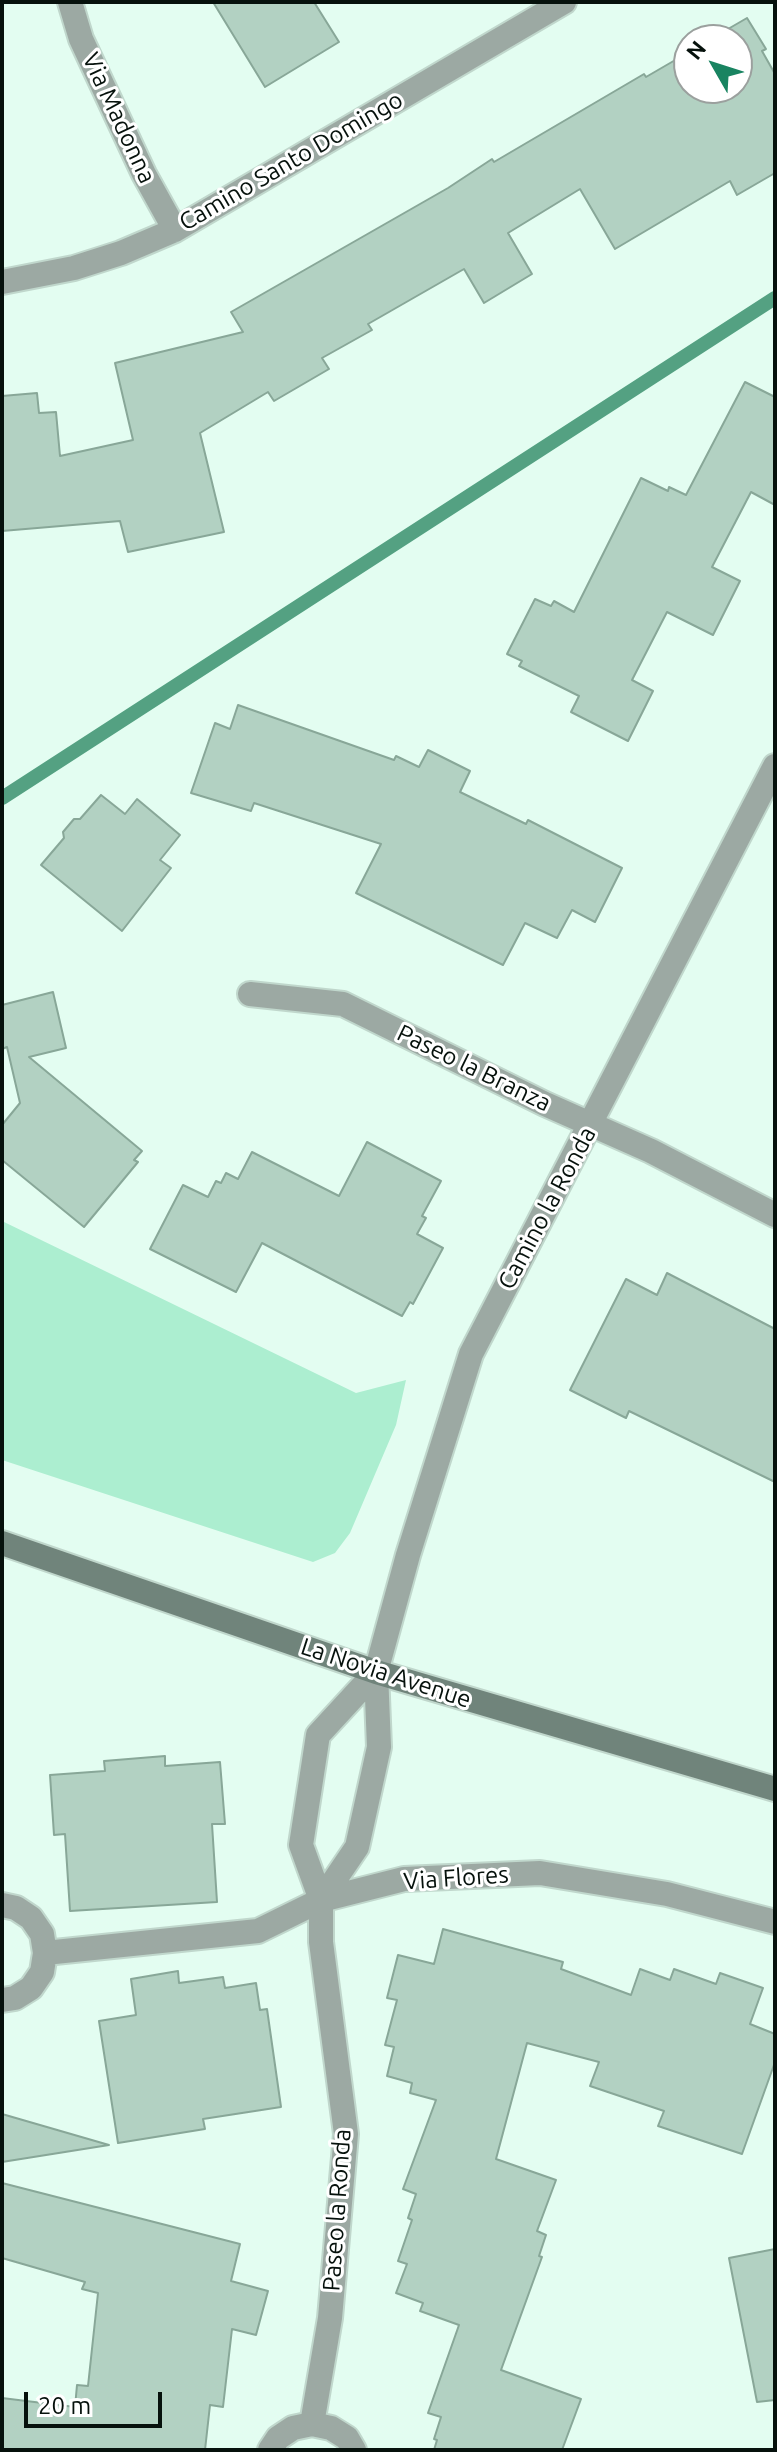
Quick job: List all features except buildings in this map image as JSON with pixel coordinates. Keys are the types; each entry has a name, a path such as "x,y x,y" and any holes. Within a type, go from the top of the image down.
{"main road":[{"name":"La Novia Avenue","path":"2,1543 376,1672 775,1789"}],"street":[{"name":"Via Madonna","path":"70,2 81,39 138,161 175,230"},
{"name":"Camino Santo Domingo","path":"2,282 74,268 121,253 175,230 564,2"},
{"name":"Camino la Ronda","path":"321,1900 357,1847 379,1747 376,1672 408,1555 471,1354 775,766"},
{"name":"Paseo la Branza","path":"250,994 343,1004 545,1104 651,1151 775,1215"},
{"name":"Camino la Ronda","path":"321,1900 301,1845 318,1735 376,1672"},
{"name":"Via Flores","path":"45,1953 258,1931 321,1900 404,1879 540,1873 667,1894 775,1922"},
{"name":"Paseo la Ronda","path":"312,2424 330,2318 346,2134 321,1942 321,1900"},
{"path":"2,1905 16,1908 31,1918 42,1934 45,1953 42,1972 31,1988 15,1998 2,2000"},
{"path":"270,2450 278,2438 293,2428 312,2424 331,2428 347,2438 354,2450"}],"green space":[{"path":"2,1221 356,1393 406,1380 396,1425 350,1533 335,1553 313,1562 2,1460"}],"waterway":[{"path":"2,798 775,298"}]}
